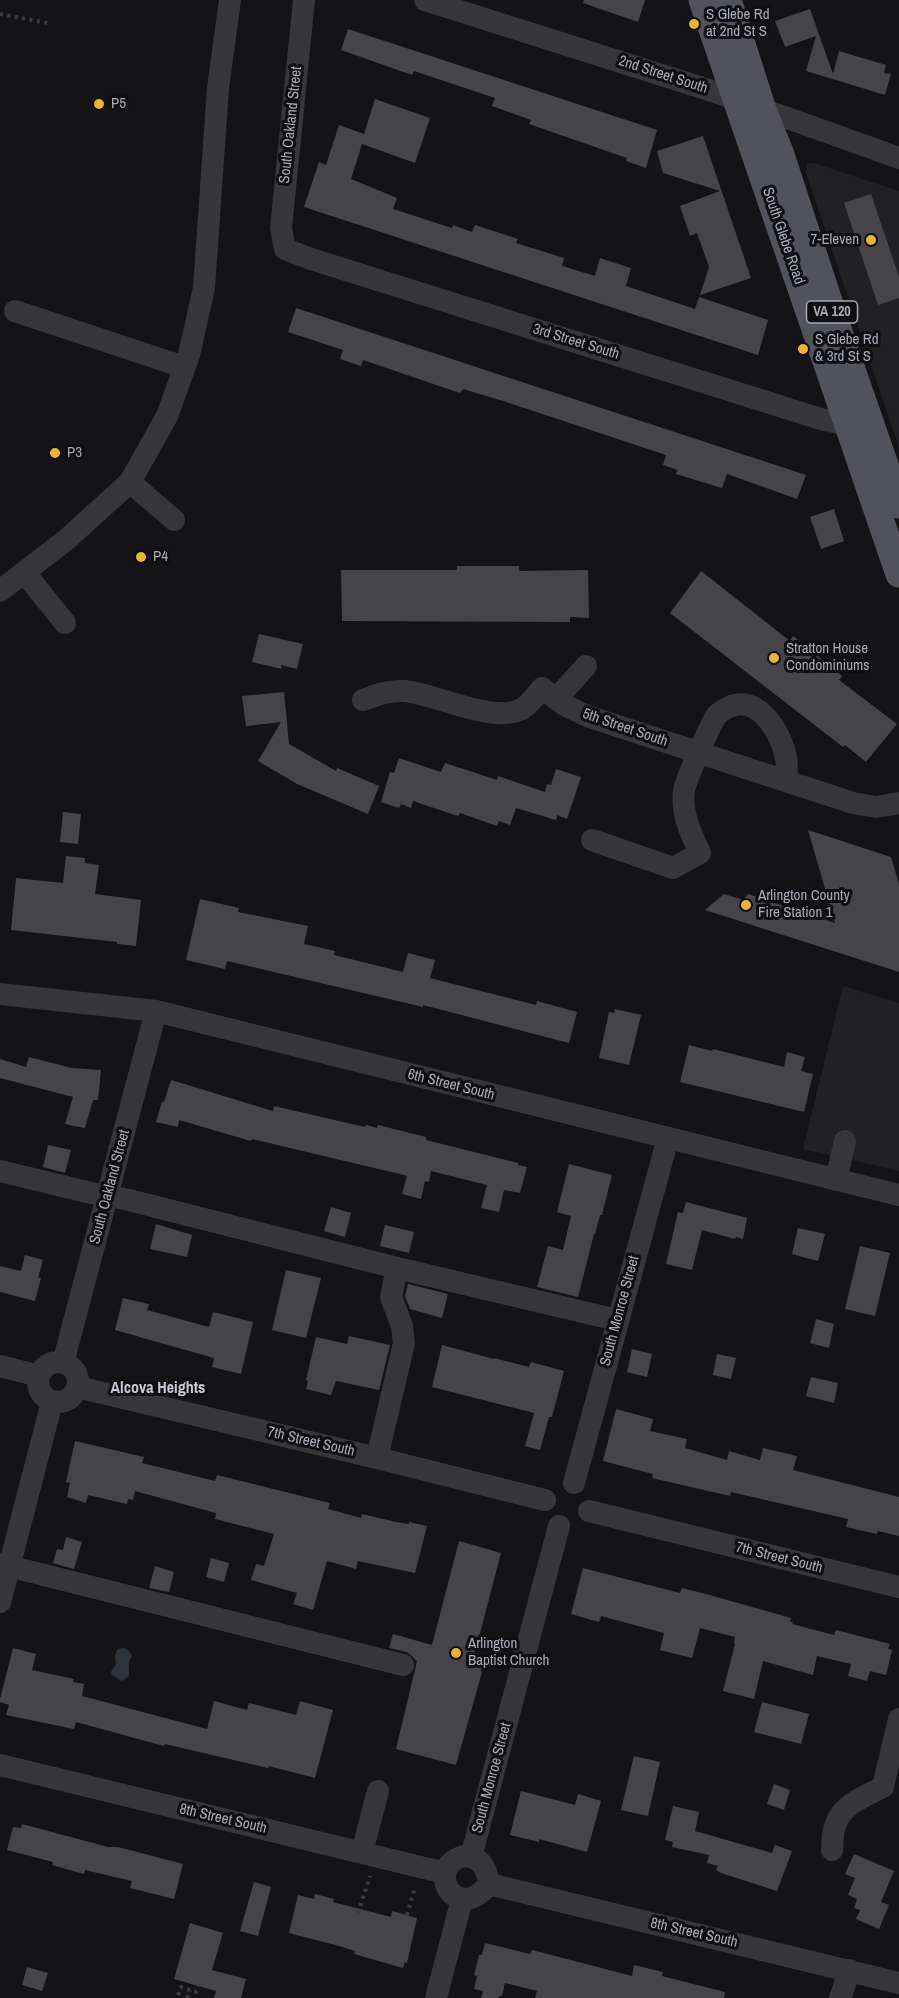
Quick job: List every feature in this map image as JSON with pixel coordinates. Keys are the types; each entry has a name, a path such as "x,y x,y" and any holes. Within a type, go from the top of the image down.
{"main road":[{"name":"South Glebe Road","path":"702,0 736,100 857,418 899,505"},
{"name":"South Glebe Road","path":"728,0 797,209 899,574"}],"street":[{"path":"0,591 66,540 130,482 167,416 184,367 204,288 218,88 230,0"},
{"name":"South Oakland Street","path":"285,249 281,228 304,0"},
{"name":"2nd Street South","path":"425,0 736,100 899,158"},
{"name":"3rd Street South","path":"285,249 311,260 812,417 832,422 857,418"},
{"path":"15,311 184,367"},
{"path":"130,482 174,520"},
{"path":"24,572 65,623"},
{"path":"556,699 586,666"},
{"name":"5th Street South","path":"363,700 386,692 403,691 422,694 492,714 508,713 525,708 542,688 566,706 591,717 853,803 876,807 899,803"},
{"path":"592,840 673,868 700,853 688,828 684,792 718,714 729,707 742,704 755,709 770,721 779,735 787,760 786,781"},
{"name":"6th Street South","path":"0,994 156,1011 899,1195"},
{"name":"South Oakland Street","path":"63,1363 156,1011"},
{"name":"South Monroe Street","path":"574,1483 668,1138"},
{"path":"836,1180 845,1141"},
{"path":"0,1171 125,1199 397,1268 617,1320"},
{"path":"377,1458 404,1343 402,1326 391,1297 397,1268"},
{"path":"51,1363 63,1363 76,1375 77,1387 65,1401 52,1402 39,1388 39,1376 41,1371 51,1363"},
{"path":"0,1366 39,1376"},
{"name":"7th Street South","path":"77,1387 545,1500"},
{"path":"0,1602 5,1565 52,1402"},
{"path":"574,1483 588,1498 586,1518 574,1527 559,1526 546,1513 545,1500 553,1488 574,1483"},
{"name":"7th Street South","path":"588,1511 899,1587"},
{"name":"South Monroe Street","path":"471,1857 559,1526"},
{"path":"5,1565 403,1665"},
{"path":"832,1850 835,1825 843,1811 858,1799 883,1787 899,1719"},
{"name":"8th Street South","path":"0,1765 445,1873"},
{"path":"369,1854 378,1791"},
{"path":"471,1857 483,1864 487,1870 489,1884 475,1898 462,1899 456,1897 446,1887 445,1873 452,1862 458,1858 471,1857"},
{"name":"8th Street South","path":"489,1884 899,1983"},
{"path":"436,1998 462,1899"},
{"path":"840,1998 850,1970"}],"path":[{"path":"0,14 48,23"},
{"path":"358,1913 369,1854"},
{"path":"407,1915 421,1867"},
{"path":"178,1995 181,1987 196,1992 198,1986"},
{"path":"187,1998 190,1990"}],"shaded area":[{"path":"807,163 814,163 899,191 899,447 806,173"},
{"path":"843,986 899,1003 899,1171 803,1149"},
{"path":"124,1648 132,1656 129,1661 129,1676 122,1681 111,1672 116,1664 115,1655 118,1649"}],"building":[{"path":"584,0 645,0 638,22 583,3"},
{"path":"810,9 833,74 839,51 886,65 884,73 891,74 885,95 806,71 816,36 785,47 775,21"},
{"path":"348,29 657,130 646,168 626,161 627,158 529,124 531,120 492,106 495,98 414,71 412,75 341,50"},
{"path":"375,99 430,118 415,163 362,144 351,179 397,198 393,209 452,228 453,225 472,232 475,225 518,239 516,243 564,258 562,266 595,276 600,258 631,268 626,286 695,309 699,297 768,320 758,355 304,207 319,162 326,165 339,125 364,134"},
{"path":"703,136 751,278 700,295 709,267 697,233 690,236 680,206 720,191 663,173 657,151"},
{"name":"7-Eleven","path":"871,194 899,277 899,298 878,305 844,203"},
{"path":"296,308 806,475 797,499 727,474 722,488 676,474 678,470 663,465 666,455 463,389 460,393 363,360 361,366 340,359 343,350 288,332"},
{"path":"834,509 844,541 821,549 810,517"},
{"path":"457,566 519,566 519,571 588,570 589,618 570,617 570,622 342,621 341,570 457,570"},
{"name":"Stratton House Condominiums","path":"701,571 790,641 793,636 842,676 839,680 897,724 866,762 845,745 843,747 670,613"},
{"path":"259,634 303,644 297,669 281,665 282,669 252,662"},
{"path":"284,692 289,744 336,771 337,768 379,786 368,814 297,784 258,761 281,722 246,726 242,696"},
{"path":"399,758 441,772 445,763 497,780 498,776 545,792 547,784 551,785 556,769 581,777 567,819 557,815 556,820 516,808 510,825 499,821 497,826 460,813 458,816 413,801 411,808 401,804 399,808 381,802 390,772 394,773"},
{"path":"63,812 81,814 78,844 60,842"},
{"name":"Arlington County Fire Station 1","path":"808,830 891,857 899,884 899,972 705,910 724,894 743,900 748,894 835,923"},
{"path":"66,856 85,858 85,863 99,865 95,894 141,900 136,946 11,930 16,878 63,883"},
{"path":"200,899 239,908 238,912 308,926 304,944 335,951 334,955 403,972 408,953 435,960 430,978 536,1005 537,1001 577,1012 569,1043 423,1005 423,1007 227,961 225,969 186,960"},
{"path":"615,1009 641,1015 629,1065 599,1058 609,1012 614,1013"},
{"path":"689,1045 784,1067 787,1052 805,1057 801,1071 813,1074 804,1112 680,1082"},
{"path":"29,1057 72,1068 101,1070 98,1100 93,1100 85,1128 65,1124 73,1097 0,1078 0,1059 26,1067"},
{"path":"171,1080 273,1111 274,1106 365,1127 366,1125 377,1128 378,1125 426,1137 426,1140 518,1163 518,1165 527,1167 520,1193 504,1190 499,1212 481,1208 487,1185 431,1171 429,1182 425,1181 421,1199 402,1194 407,1176 404,1175 252,1139 251,1141 179,1120 178,1127 156,1122"},
{"path":"48,1145 71,1150 65,1173 43,1167"},
{"path":"569,1164 612,1175 578,1297 537,1287 548,1246 563,1250 571,1216 557,1212"},
{"path":"686,1202 747,1218 743,1239 702,1230 692,1270 666,1264 678,1212 683,1213"},
{"path":"331,1207 351,1213 345,1237 324,1231"},
{"path":"156,1224 192,1235 187,1257 150,1249"},
{"path":"385,1225 414,1232 409,1253 380,1246"},
{"path":"798,1228 825,1234 818,1261 792,1254"},
{"path":"860,1246 890,1253 875,1316 845,1309"},
{"path":"25,1255 43,1260 35,1301 0,1292 0,1266 21,1271"},
{"path":"286,1270 321,1278 306,1338 272,1330"},
{"path":"408,1284 448,1294 442,1318 410,1309 405,1296"},
{"path":"123,1298 149,1304 147,1310 209,1327 213,1312 253,1322 241,1374 212,1367 214,1358 115,1330"},
{"path":"816,1319 834,1324 829,1348 810,1343"},
{"path":"349,1336 390,1345 379,1390 336,1381 331,1395 306,1389 316,1337 347,1344"},
{"path":"442,1345 529,1367 531,1362 564,1371 552,1417 549,1417 540,1450 525,1446 534,1413 432,1387"},
{"path":"632,1349 652,1354 647,1377 627,1372"},
{"path":"717,1354 736,1358 731,1379 713,1375"},
{"path":"811,1377 838,1383 834,1403 806,1396"},
{"path":"616,1409 653,1419 650,1431 687,1439 685,1448 727,1460 729,1451 760,1460 763,1448 797,1456 793,1470 899,1497 899,1536 846,1527 848,1519 731,1492 730,1496 652,1478 653,1474 603,1461"},
{"path":"75,1441 144,1457 142,1463 215,1481 217,1475 330,1503 328,1509 361,1518 362,1514 427,1526 415,1573 358,1561 356,1569 327,1561 313,1610 293,1604 297,1593 251,1580 256,1564 264,1566 274,1534 215,1519 216,1513 135,1491 133,1500 128,1499 127,1504 88,1495 86,1503 67,1497 70,1483 66,1482"},
{"path":"66,1537 82,1542 74,1569 53,1563 57,1549 63,1550"},
{"name":"Arlington Baptist Church","path":"459,1541 501,1553 473,1660 483,1663 482,1672 456,1765 396,1749 417,1661 407,1652 389,1648 393,1634 432,1645"},
{"path":"211,1558 229,1563 224,1582 206,1577"},
{"path":"155,1566 174,1572 169,1592 149,1588"},
{"path":"583,1568 680,1593 682,1588 706,1594 791,1618 792,1624 834,1635 836,1630 890,1644 888,1649 892,1650 886,1675 870,1671 867,1681 848,1676 851,1664 817,1656 813,1675 763,1661 754,1699 723,1691 735,1637 700,1628 692,1658 660,1650 664,1633 601,1616 599,1622 571,1614"},
{"path":"13,1648 36,1654 32,1670 74,1679 73,1682 84,1684 82,1696 207,1729 214,1701 247,1710 249,1703 296,1715 300,1701 333,1710 315,1778 269,1766 268,1768 165,1744 164,1746 76,1722 74,1729 6,1715 9,1705 0,1702 0,1699"},
{"path":"762,1702 809,1714 801,1744 754,1732"},
{"path":"634,1756 660,1762 648,1816 621,1810"},
{"path":"774,1784 790,1790 784,1810 767,1804"},
{"path":"521,1791 575,1805 578,1794 601,1801 587,1852 539,1839 539,1842 510,1835"},
{"path":"673,1806 699,1812 695,1831 772,1853 775,1845 792,1851 777,1891 721,1873 716,1870 718,1866 707,1863 709,1855 672,1847 673,1842 665,1840"},
{"path":"22,1824 183,1864 174,1899 130,1888 132,1881 85,1870 84,1874 52,1865 53,1862 7,1850 13,1827 21,1828"},
{"path":"854,1854 894,1871 881,1902 889,1905 879,1929 856,1919 860,1910 854,1908 857,1899 848,1895 855,1878 845,1874"},
{"path":"254,1882 271,1887 258,1936 240,1931"},
{"path":"315,1894 334,1899 333,1902 391,1917 392,1911 417,1918 407,1963 405,1962 403,1968 354,1954 355,1951 339,1946 289,1933 298,1895 314,1899"},
{"path":"190,1923 223,1933 212,1970 246,1979 241,1998 214,1998 216,1991 174,1979"},
{"path":"485,1943 530,1954 532,1950 632,1976 634,1965 663,1972 662,1976 725,1992 724,1998 535,1998 537,1991 505,1983 502,1996 499,1998 481,1998 483,1991 474,1989 477,1976 474,1975"},
{"path":"27,1967 48,1973 42,1991 22,1985"}],"place":[{"name":"S Glebe Rd at 2nd St S","path":"694,24"},
{"name":"P5","path":"99,104"},
{"name":"7-Eleven","path":"871,240"},
{"name":"S Glebe Rd & 3rd St S","path":"803,349"},
{"name":"P3","path":"55,453"},
{"name":"P4","path":"141,557"},
{"name":"Stratton House Condominiums","path":"774,658"},
{"name":"Arlington County Fire Station 1","path":"746,905"},
{"name":"Arlington Baptist Church","path":"456,1653"}],"district":[{"name":"Alcova Heights","path":"158,1389"}]}
